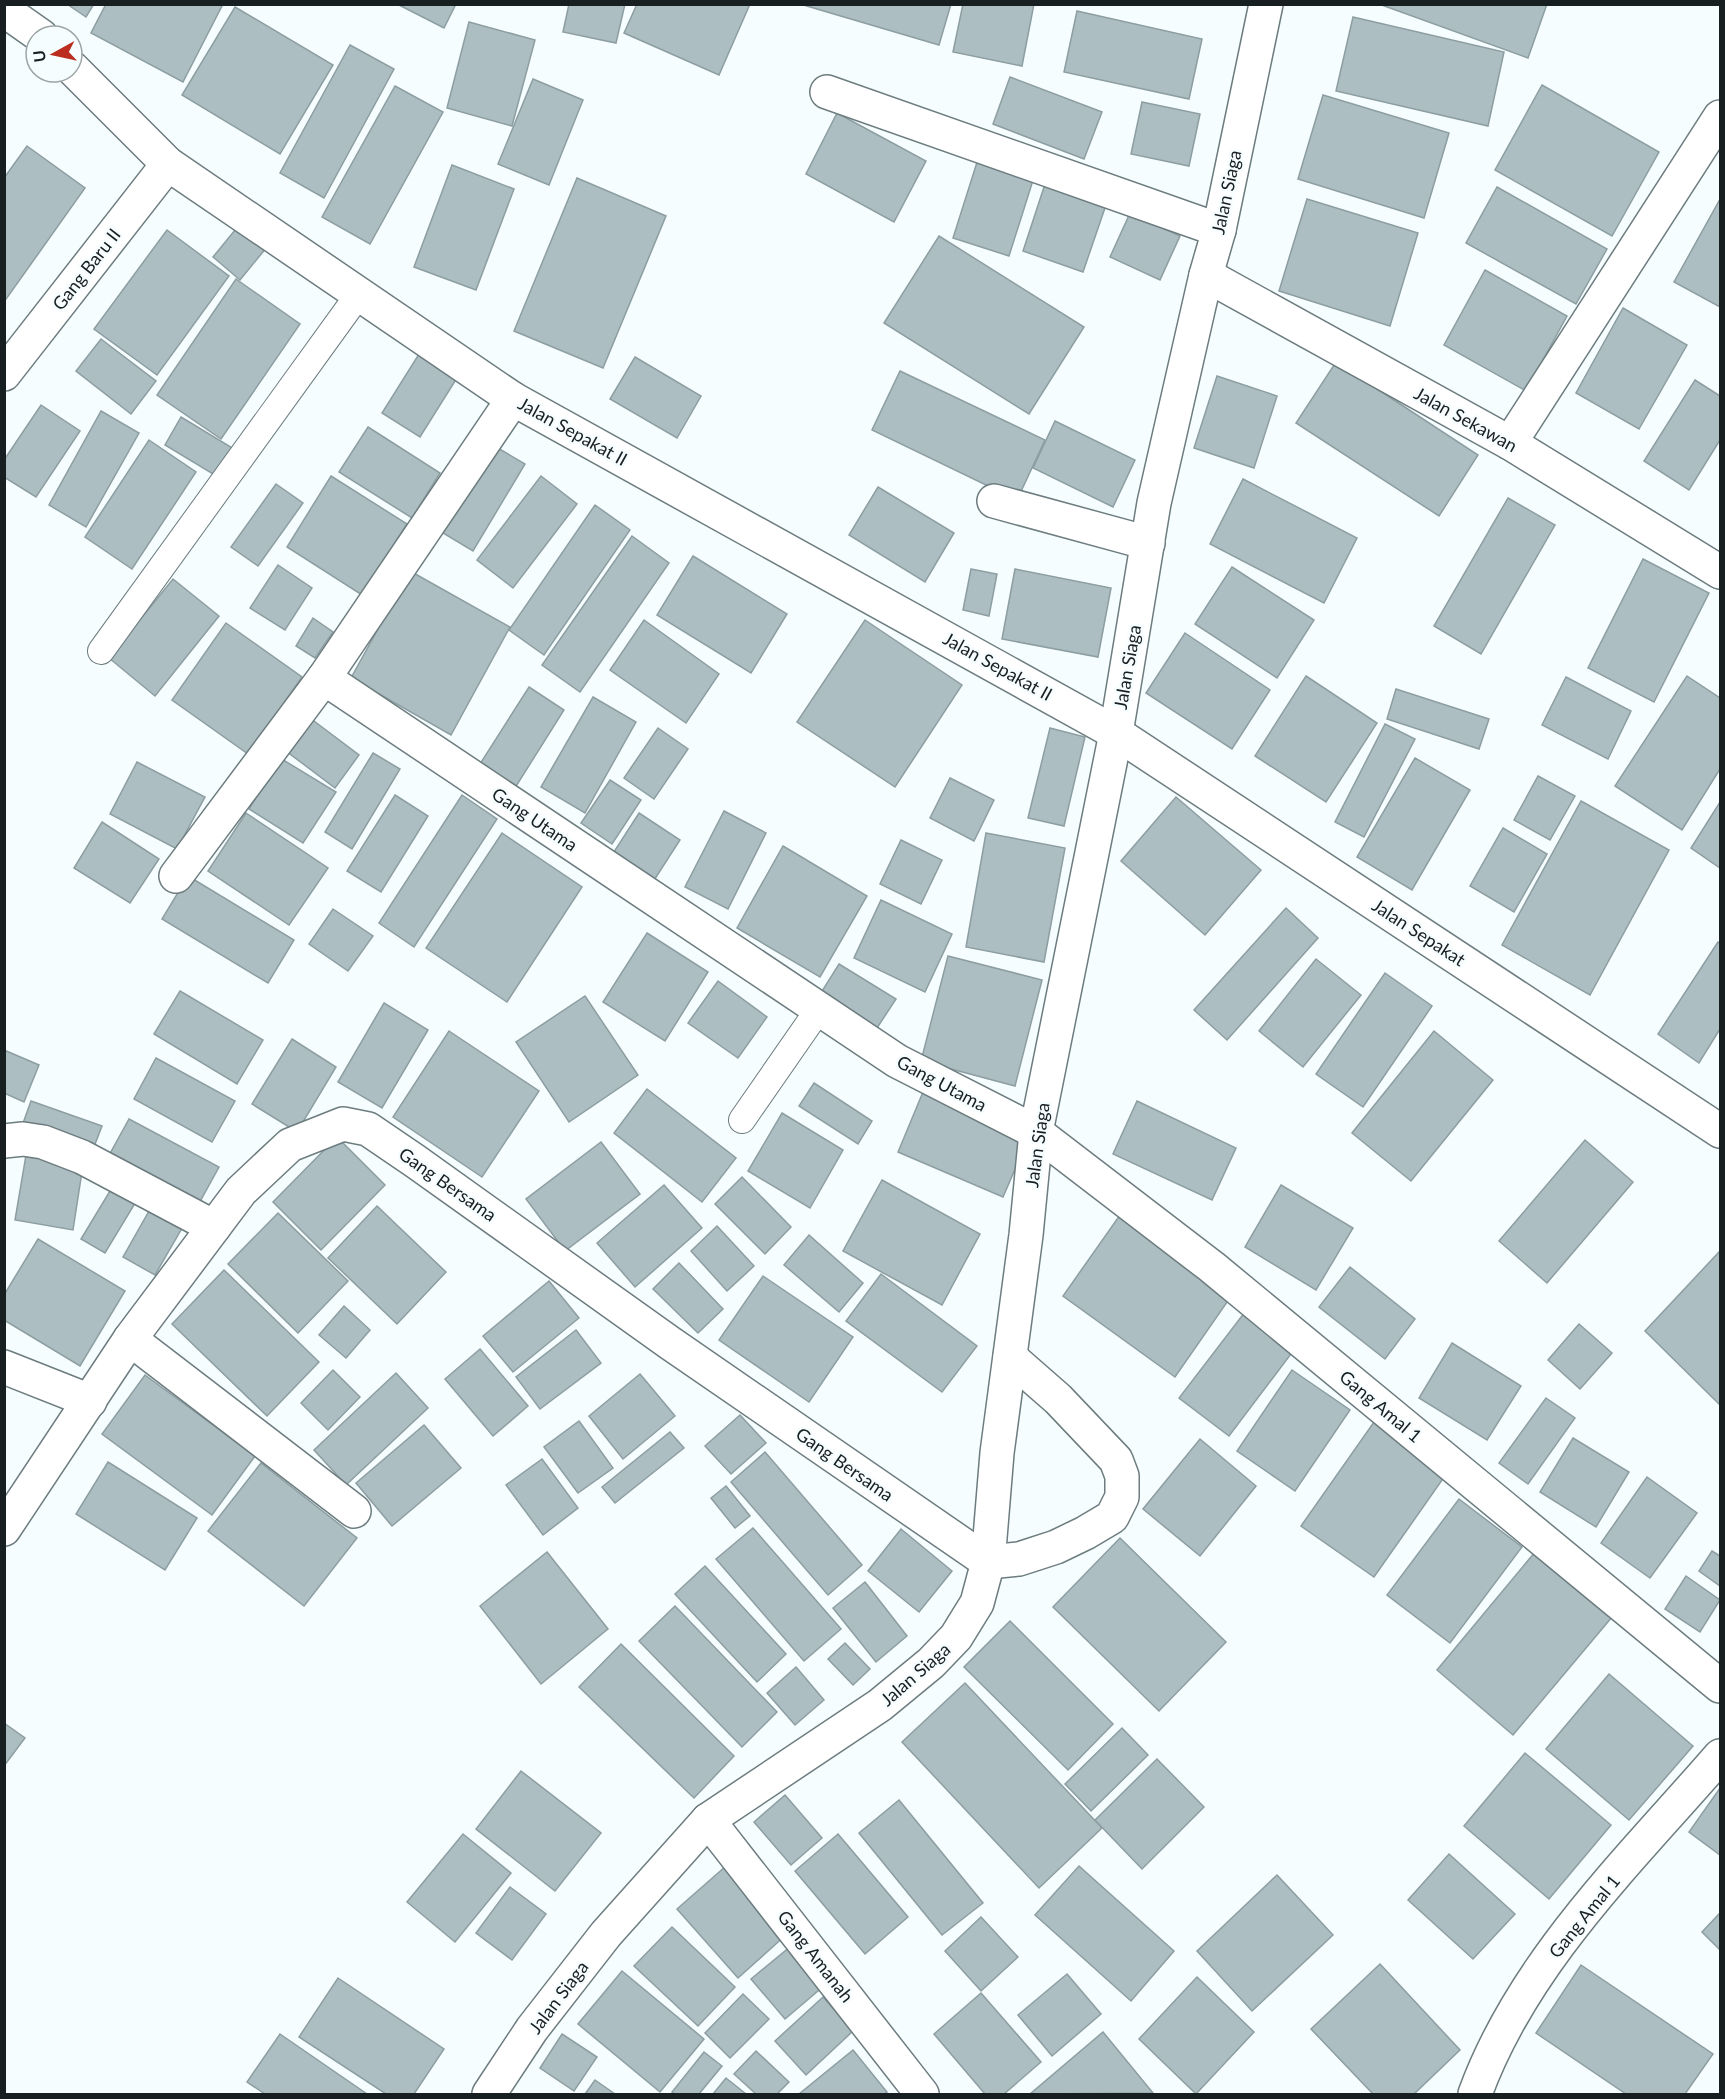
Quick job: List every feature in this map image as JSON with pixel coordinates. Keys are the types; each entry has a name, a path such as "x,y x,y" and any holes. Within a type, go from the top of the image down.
{"street":[{"name":"Jalan Siaga","path":"489,2094 532,2030 606,1934 708,1820 880,1705 931,1663 956,1637 977,1603 988,1562 996,1453 1010,1357 1036,1132 1116,733 1148,543 1206,275 1219,230 1266,4"},
{"path":"4,10 24,24"},
{"name":"Jalan Sepakat II","path":"84,80 168,164 513,399 1116,733"},
{"path":"827,92 1219,230"},
{"path":"1510,443 1720,117"},
{"name":"Gang Baru II","path":"4,374 168,164"},
{"name":"Jalan Sekawan","path":"1206,275 1510,443 1720,572"},
{"path":"176,876 324,678 513,399"},
{"path":"994,501 1148,543"},
{"name":"Gang Utama","path":"324,678 897,1060 1036,1132"},
{"name":"Jalan Sepakat","path":"1116,733 1720,1131"},
{"name":"Gang Bersama","path":"4,1529 130,1339 242,1191 290,1145 343,1124 368,1129 988,1562"},
{"name":"Gang Amal 1","path":"1036,1132 1212,1267 1720,1686"},
{"path":"4,1142 23,1139 43,1142 82,1157 214,1227"},
{"path":"130,1339 354,1511"},
{"path":"988,1562 1019,1559 1075,1538 1112,1517 1122,1497 1122,1476 1116,1460 1058,1399 1010,1357"},
{"path":"4,1367 90,1401"},
{"name":"Gang Amal 1","path":"1475,2094 1487,2062 1533,1978 1575,1923 1720,1756"},
{"name":"Gang Amanah","path":"708,1820 922,2094"}],"lane":[{"path":"102,651 359,294"},
{"path":"742,1120 819,1009"}],"building":[{"path":"67,4 94,4 86,17"},
{"path":"106,4 223,4 183,82 91,33"},
{"path":"397,4 456,4 444,28"},
{"path":"569,4 625,4 616,43 563,32"},
{"path":"637,4 750,4 719,75 624,33"},
{"path":"800,4 951,4 939,45"},
{"path":"963,4 1034,4 1022,66 953,52"},
{"path":"1379,4 1547,4 1528,58"},
{"path":"235,7 333,65 280,154 182,95"},
{"path":"1077,11 1202,39 1189,99 1064,72"},
{"path":"1353,17 1504,52 1488,126 1336,91"},
{"path":"469,22 535,40 512,126 447,108"},
{"path":"350,45 394,69 324,198 280,173"},
{"path":"1010,77 1102,112 1084,159 993,124"},
{"path":"533,79 583,100 549,185 498,164"},
{"path":"1542,85 1659,152 1612,236 1495,170"},
{"path":"395,86 443,112 370,244 322,217"},
{"path":"1323,95 1449,133 1424,218 1298,179"},
{"path":"1142,102 1200,114 1189,166 1131,154"},
{"path":"837,113 926,161 894,222 806,174"},
{"path":"27,146 85,188 4,302 4,178"},
{"path":"979,156 1035,174 1009,256 953,238"},
{"path":"452,165 514,189 476,290 414,267"},
{"path":"577,178 666,216 603,368 514,331"},
{"path":"1045,184 1106,205 1083,272 1023,251"},
{"path":"1497,187 1607,249 1576,304 1466,243"},
{"path":"1307,199 1418,233 1390,326 1279,291"},
{"path":"1720,202 1720,307 1674,282"},
{"path":"1130,213 1180,236 1160,280 1110,257"},
{"path":"244,219 271,242 240,280 213,257"},
{"path":"167,230 229,276 157,375 94,329"},
{"path":"939,236 1084,327 1029,414 884,323"},
{"path":"1485,270 1567,316 1526,391 1444,345"},
{"path":"236,279 300,324 221,439 157,395"},
{"path":"1623,308 1687,345 1639,429 1576,393"},
{"path":"101,339 156,381 131,414 76,371"},
{"path":"424,346 462,370 420,437 382,413"},
{"path":"635,357 701,396 677,438 610,399"},
{"path":"1336,362 1478,455 1439,516 1296,423"},
{"path":"900,371 1045,440 1017,500 872,430"},
{"path":"1217,376 1277,396 1254,468 1194,448"},
{"path":"1695,380 1720,396 1720,440 1689,490 1644,461"},
{"path":"41,405 80,431 36,497 4,477 4,460"},
{"path":"101,411 139,433 86,527 49,505"},
{"path":"181,417 234,449 218,477 165,445"},
{"path":"1055,421 1135,460 1113,507 1033,468"},
{"path":"368,427 440,473 412,518 339,472"},
{"path":"149,440 196,472 132,569 85,537"},
{"path":"491,444 525,464 473,551 438,530"},
{"path":"331,476 407,524 362,595 287,547"},
{"path":"541,476 577,504 513,588 477,560"},
{"path":"1243,479 1357,538 1324,603 1210,544"},
{"path":"276,484 303,503 258,566 231,547"},
{"path":"878,487 954,533 925,582 849,535"},
{"path":"1508,498 1555,525 1481,654 1434,626"},
{"path":"595,505 630,530 544,655 509,630"},
{"path":"632,536 669,563 580,692 542,665"},
{"path":"693,556 787,614 751,673 657,615"},
{"path":"1643,559 1709,593 1654,702 1588,668"},
{"path":"278,565 312,588 285,630 250,608"},
{"path":"1232,567 1314,620 1277,678 1195,624"},
{"path":"971,569 997,574 989,616 963,610"},
{"path":"1015,569 1111,588 1098,657 1002,639"},
{"path":"410,571 510,627 451,735 351,678"},
{"path":"173,579 219,616 155,696 109,658"},
{"path":"313,618 333,632 315,658 296,646"},
{"path":"644,620 719,674 686,723 610,670"},
{"path":"865,620 962,685 895,787 797,722"},
{"path":"226,623 302,677 248,754 172,700"},
{"path":"1185,633 1270,690 1232,749 1146,693"},
{"path":"1306,676 1377,723 1326,802 1255,756"},
{"path":"1687,676 1720,698 1720,769 1682,830 1615,786"},
{"path":"1566,677 1631,711 1608,759 1542,725"},
{"path":"529,687 564,710 508,799 473,775"},
{"path":"1396,689 1489,719 1479,749 1387,719"},
{"path":"593,697 636,722 585,813 541,787"},
{"path":"310,718 359,755 335,788 286,751"},
{"path":"1385,724 1415,739 1364,837 1335,822"},
{"path":"658,728 688,749 654,799 624,778"},
{"path":"1050,728 1085,737 1064,826 1028,818"},
{"path":"373,753 400,769 352,849 325,832"},
{"path":"280,758 336,792 303,843 249,809"},
{"path":"1415,758 1470,790 1412,890 1357,857"},
{"path":"137,762 205,797 177,849 110,814"},
{"path":"1538,776 1575,796 1550,840 1514,820"},
{"path":"950,778 994,800 974,841 930,818"},
{"path":"610,780 641,800 612,844 581,823"},
{"path":"395,795 428,816 381,892 347,871"},
{"path":"462,795 497,819 414,947 379,923"},
{"path":"1176,797 1261,870 1205,935 1121,861"},
{"path":"1581,801 1669,850 1590,995 1502,945"},
{"path":"1720,802 1720,868 1691,848"},
{"path":"724,811 766,833 728,909 685,887"},
{"path":"246,813 328,868 289,925 208,871"},
{"path":"639,813 680,840 651,885 610,858"},
{"path":"102,822 159,859 130,903 74,868"},
{"path":"1503,828 1547,854 1514,912 1470,886"},
{"path":"502,833 582,887 507,1002 426,948"},
{"path":"986,833 1065,848 1044,962 966,947"},
{"path":"901,840 942,860 921,904 880,884"},
{"path":"783,846 867,896 820,977 737,928"},
{"path":"188,876 294,940 268,983 162,919"},
{"path":"881,900 952,934 925,992 854,958"},
{"path":"1286,908 1318,938 1227,1040 1194,1010"},
{"path":"333,909 373,936 348,971 309,944"},
{"path":"647,933 708,972 665,1041 603,1002"},
{"path":"1718,942 1720,944 1720,1029 1699,1063 1658,1034"},
{"path":"948,956 1042,980 1015,1086 921,1061"},
{"path":"1316,959 1361,995 1303,1067 1259,1031"},
{"path":"839,964 896,999 875,1031 819,996"},
{"path":"1385,973 1432,1006 1363,1107 1316,1074"},
{"path":"718,981 767,1017 738,1058 688,1023"},
{"path":"180,991 263,1040 237,1084 154,1034"},
{"path":"585,996 638,1075 569,1122 516,1042"},
{"path":"384,1003 428,1030 382,1108 338,1082"},
{"path":"449,1031 539,1091 482,1177 393,1117"},
{"path":"1434,1031 1493,1080 1411,1181 1352,1133"},
{"path":"292,1039 336,1067 297,1132 252,1104"},
{"path":"4,1050 39,1065 24,1102 4,1093"},
{"path":"156,1058 235,1101 212,1142 134,1099"},
{"path":"814,1083 872,1121 858,1144 799,1106"},
{"path":"647,1089 736,1158 702,1202 614,1133"},
{"path":"923,1092 1029,1137 1003,1197 898,1152"},
{"path":"31,1101 102,1126 92,1152 22,1126"},
{"path":"1137,1101 1236,1148 1212,1200 1113,1154"},
{"path":"782,1113 843,1150 810,1208 748,1171"},
{"path":"129,1119 219,1167 197,1207 107,1159"},
{"path":"337,1137 385,1185 321,1250 273,1202"},
{"path":"1585,1140 1633,1182 1547,1283 1499,1241"},
{"path":"601,1142 640,1194 565,1251 526,1199"},
{"path":"26,1155 83,1165 73,1230 15,1220"},
{"path":"742,1177 791,1227 765,1254 715,1204"},
{"path":"882,1180 980,1234 942,1305 843,1251"},
{"path":"116,1181 140,1195 105,1253 81,1239"},
{"path":"664,1185 702,1228 635,1287 597,1243"},
{"path":"1281,1185 1353,1228 1316,1290 1245,1247"},
{"path":"153,1204 185,1223 155,1275 123,1257"},
{"path":"377,1206 446,1272 397,1324 328,1258"},
{"path":"278,1213 348,1281 298,1333 228,1264"},
{"path":"1120,1215 1232,1295 1175,1377 1063,1296"},
{"path":"717,1226 754,1266 727,1291 691,1251"},
{"path":"809,1235 863,1283 839,1312 784,1265"},
{"path":"38,1239 125,1291 80,1366 4,1320 4,1295"},
{"path":"1720,1251 1720,1405 1645,1331"},
{"path":"679,1263 723,1309 698,1333 653,1289"},
{"path":"1350,1267 1415,1319 1385,1359 1319,1307"},
{"path":"224,1270 319,1362 267,1416 172,1324"},
{"path":"881,1274 977,1346 942,1392 846,1321"},
{"path":"763,1276 853,1337 809,1402 719,1340"},
{"path":"549,1281 579,1318 513,1372 483,1336"},
{"path":"344,1306 370,1330 346,1358 319,1335"},
{"path":"1248,1308 1297,1346 1229,1436 1179,1398"},
{"path":"1579,1324 1612,1353 1580,1389 1548,1360"},
{"path":"576,1330 601,1363 540,1409 516,1377"},
{"path":"1452,1343 1521,1386 1487,1440 1419,1398"},
{"path":"480,1349 528,1406 493,1436 445,1379"},
{"path":"333,1370 360,1397 328,1430 301,1403"},
{"path":"1292,1370 1350,1410 1295,1491 1237,1451"},
{"path":"396,1373 428,1408 346,1485 314,1450"},
{"path":"640,1374 675,1416 623,1459 589,1416"},
{"path":"145,1375 255,1456 212,1515 102,1434"},
{"path":"1546,1398 1575,1418 1528,1484 1499,1463"},
{"path":"740,1415 766,1443 731,1474 705,1446"},
{"path":"579,1421 613,1468 578,1493 544,1447"},
{"path":"1374,1422 1447,1473 1374,1577 1301,1526"},
{"path":"424,1425 461,1468 392,1526 356,1483"},
{"path":"670,1432 684,1448 615,1503 602,1487"},
{"path":"1573,1438 1629,1472 1596,1527 1540,1492"},
{"path":"1200,1439 1256,1486 1200,1556 1143,1509"},
{"path":"765,1452 862,1565 828,1595 731,1482"},
{"path":"542,1459 578,1508 543,1535 506,1485"},
{"path":"108,1462 197,1518 165,1570 76,1514"},
{"path":"261,1463 357,1538 304,1606 208,1531"},
{"path":"1647,1477 1697,1513 1650,1578 1601,1543"},
{"path":"726,1486 750,1516 735,1528 711,1498"},
{"path":"1459,1499 1522,1547 1450,1643 1387,1595"},
{"path":"753,1528 841,1629 804,1661 716,1559"},
{"path":"901,1529 952,1571 919,1612 868,1571"},
{"path":"1120,1538 1226,1642 1159,1711 1053,1607"},
{"path":"1712,1551 1720,1556 1720,1586 1699,1571"},
{"path":"547,1552 608,1629 541,1684 480,1606"},
{"path":"1535,1552 1612,1617 1513,1735 1437,1670"},
{"path":"705,1566 786,1654 757,1682 675,1594"},
{"path":"1686,1576 1720,1600 1700,1632 1665,1609"},
{"path":"865,1582 907,1636 876,1662 833,1608"},
{"path":"675,1606 777,1712 742,1747 639,1641"},
{"path":"1010,1621 1113,1724 1068,1770 964,1667"},
{"path":"845,1643 870,1669 853,1685 828,1659"},
{"path":"621,1644 734,1756 694,1798 579,1687"},
{"path":"796,1667 824,1700 795,1725 767,1693"},
{"path":"1609,1674 1693,1746 1629,1820 1546,1749"},
{"path":"965,1683 1102,1828 1039,1888 902,1742"},
{"path":"4,1723 25,1738 4,1766"},
{"path":"1122,1728 1148,1755 1091,1811 1065,1784"},
{"path":"1525,1753 1611,1825 1549,1899 1464,1826"},
{"path":"1157,1759 1204,1807 1142,1869 1095,1820"},
{"path":"521,1771 601,1833 555,1891 476,1829"},
{"path":"1720,1788 1720,1855 1689,1832"},
{"path":"785,1795 822,1838 791,1865 754,1822"},
{"path":"899,1800 983,1903 942,1935 859,1833"},
{"path":"463,1834 511,1873 455,1942 407,1902"},
{"path":"838,1834 908,1917 865,1954 795,1871"},
{"path":"1449,1854 1515,1914 1473,1959 1408,1900"},
{"path":"726,1866 787,1934 738,1978 677,1909"},
{"path":"1079,1866 1174,1951 1131,2001 1035,1915"},
{"path":"1277,1875 1333,1935 1252,2011 1197,1951"},
{"path":"510,1887 546,1914 512,1960 476,1933"},
{"path":"1720,1913 1720,1950 1702,1932"},
{"path":"981,1917 1018,1957 981,1991 945,1951"},
{"path":"672,1927 735,1987 698,2026 634,1966"},
{"path":"797,1941 831,1980 785,2019 751,1979"},
{"path":"1380,1964 1460,2050 1414,2094 1373,2094 1311,2029"},
{"path":"1581,1965 1713,2054 1685,2094 1626,2094 1536,2033"},
{"path":"622,1971 704,2039 660,2092 578,2024"},
{"path":"1067,1974 1101,2014 1052,2056 1018,2015"},
{"path":"1197,1977 1254,2032 1196,2094 1139,2039"},
{"path":"338,1978 444,2049 414,2094 386,2094 299,2037"},
{"path":"981,1993 1041,2062 1004,2094 985,2094 934,2034"},
{"path":"743,1994 769,2019 730,2058 705,2033"},
{"path":"823,1997 853,2031 806,2075 775,2041"},
{"path":"1103,2032 1153,2093 1030,2094"},
{"path":"280,2034 367,2094 265,2094 247,2082"},
{"path":"562,2034 597,2057 574,2091 540,2068"},
{"path":"853,2050 887,2092 884,2094 799,2094"},
{"path":"756,2051 789,2082 777,2094 756,2094 734,2074"},
{"path":"704,2052 722,2066 699,2094 672,2092"},
{"path":"726,2078 746,2094 713,2094"},
{"path":"595,2080 615,2094 585,2094"}]}
